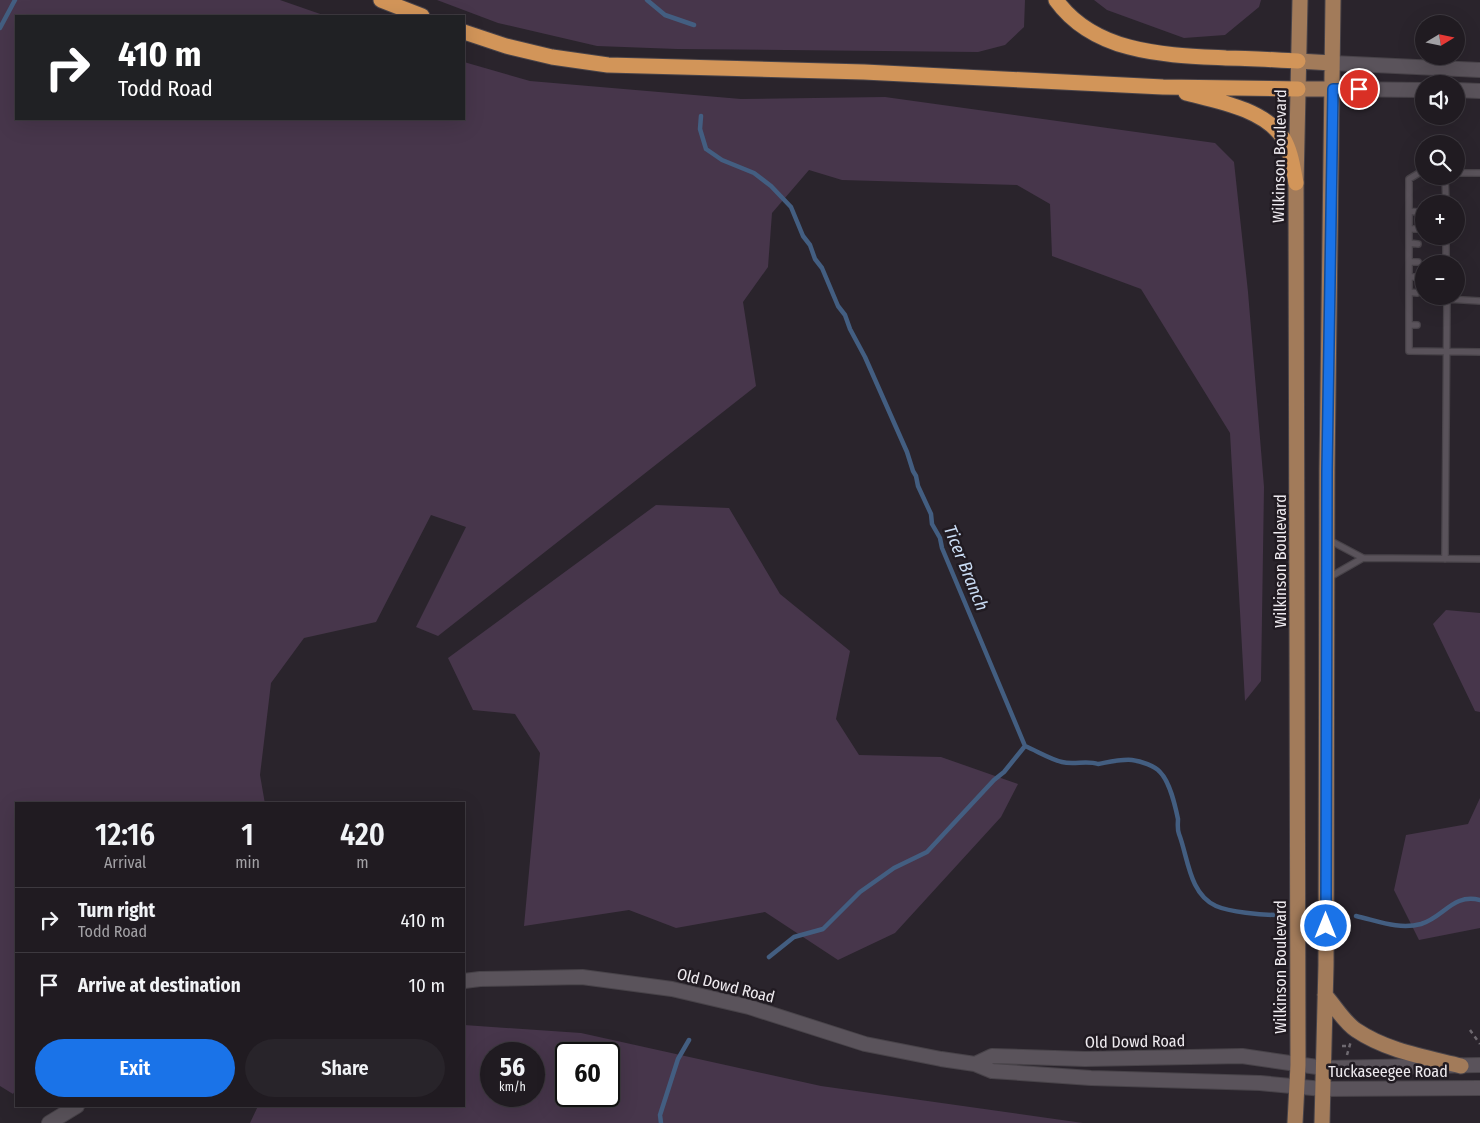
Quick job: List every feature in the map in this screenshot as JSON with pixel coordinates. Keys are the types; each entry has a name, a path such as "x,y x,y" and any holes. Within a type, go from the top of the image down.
{"highway":[{"path":"381,0 419,15"},
{"path":"1056,0 1078,23 1102,38 1127,48 1186,57 1298,61"},
{"path":"465,32 506,46 552,57 608,65 864,72 1163,87 1298,89"},
{"path":"1163,87 1231,105 1253,114 1272,125 1283,138 1291,157 1296,183"}],"main road":[{"name":"Wilkinson Boulevard","path":"1296,1123 1298,1065 1296,183 1300,0"},
{"path":"1322,1123 1325,995 1327,539 1333,0"},
{"path":"1298,61 1332,63"},
{"path":"1298,89 1333,89"},
{"path":"1325,995 1355,1029 1370,1037 1396,1050 1461,1066"}],"street":[{"path":"1332,63 1480,70"},
{"path":"1333,89 1415,90"},
{"path":"1465,90 1480,91"},
{"name":"Old Dowd Road","path":"465,981 582,977 672,989 749,1006 865,1044 975,1064 992,1071 1297,1086"},
{"name":"Old Dowd Road","path":"975,1064 992,1056 1086,1059 1242,1056 1298,1065"},
{"name":"Tuckaseegee Road","path":"1298,1065 1324,1068 1480,1065"},
{"name":"Tuckaseegee Road","path":"1297,1086 1323,1089 1480,1088"},
{"path":"49,1123 75,1107"}],"lane":[{"path":"1465,173 1480,174"},
{"path":"1415,176 1410,179 1409,197 1409,350 1480,352"},
{"path":"1409,197 1415,197"},
{"path":"1409,211 1415,212"},
{"path":"1409,229 1415,229"},
{"path":"1409,243 1415,244"},
{"path":"1409,262 1415,262"},
{"path":"1409,277 1415,277"},
{"path":"1409,292 1415,293"},
{"path":"1465,299 1480,300"},
{"path":"1445,559 1447,305"},
{"path":"1409,308 1416,308"},
{"path":"1438,309 1447,309"},
{"path":"1409,325 1417,325"},
{"path":"1439,325 1447,325"},
{"path":"1327,539 1363,558 1480,559"},
{"path":"1327,578 1363,558"}],"path":[{"path":"1470,1030 1480,1044"},
{"path":"1348,1055 1348,1046 1351,1040"},
{"path":"1342,1046 1348,1046"}],"shaded area":[{"path":"0,0 280,0 323,15 15,15 15,120 465,120 465,62 530,81 741,99 885,97 1215,143 1234,162 1248,292 1264,487 1261,681 1245,701 1230,433 1141,289 1052,256 1050,204 1017,185 842,180 809,170 772,213 768,267 743,302 756,386 438,636 416,627 466,527 431,515 376,622 304,638 271,683 260,775 265,802 15,802 15,1091 13,1094 0,1086"},
{"path":"437,0 1025,0 1024,27 1005,45 978,52 677,49 597,46 498,23"},
{"path":"1094,0 1261,0 1259,7 1225,35 1184,38 1107,10"},
{"path":"656,505 729,508 780,594 850,651 836,719 859,755 941,757 1018,784 1001,817 895,933 838,960 765,912 676,928 629,910 524,926 540,753 515,714 473,710 448,658"},
{"path":"1446,610 1480,613 1480,712 1475,711 1433,624"},
{"path":"1480,798 1480,928 1419,940 1394,890 1406,835 1468,824"},
{"path":"465,1025 581,1033 821,1086 1083,1123 250,1123 258,1107 465,1107"}],"waterway":[{"path":"0,28 15,0"},
{"name":"Ticer Branch","path":"647,0 665,15 694,25"},
{"name":"Ticer Branch","path":"701,116 700,129 706,149 722,160 754,173 771,186 791,207 803,236 822,268 838,306 845,315 850,329 865,357 907,452 918,486 931,514 932,524 940,538 942,548 1025,746 1053,759 1067,763 1089,762 1098,764 1119,760 1132,760 1155,768 1164,776 1172,794 1178,819 1178,832 1191,874 1200,893 1207,900 1222,908 1246,913 1277,915"},
{"path":"769,957 794,937 823,929 860,892 894,868 927,852 994,780 1004,772 1025,746"},
{"name":"Ticer Branch","path":"1356,916 1388,924 1413,926 1429,921 1463,900 1480,900"},
{"path":"661,1123 660,1115 678,1059 689,1040"}],"route":[{"path":"1326,926 1327,471 1333,89 1359,89"}]}
